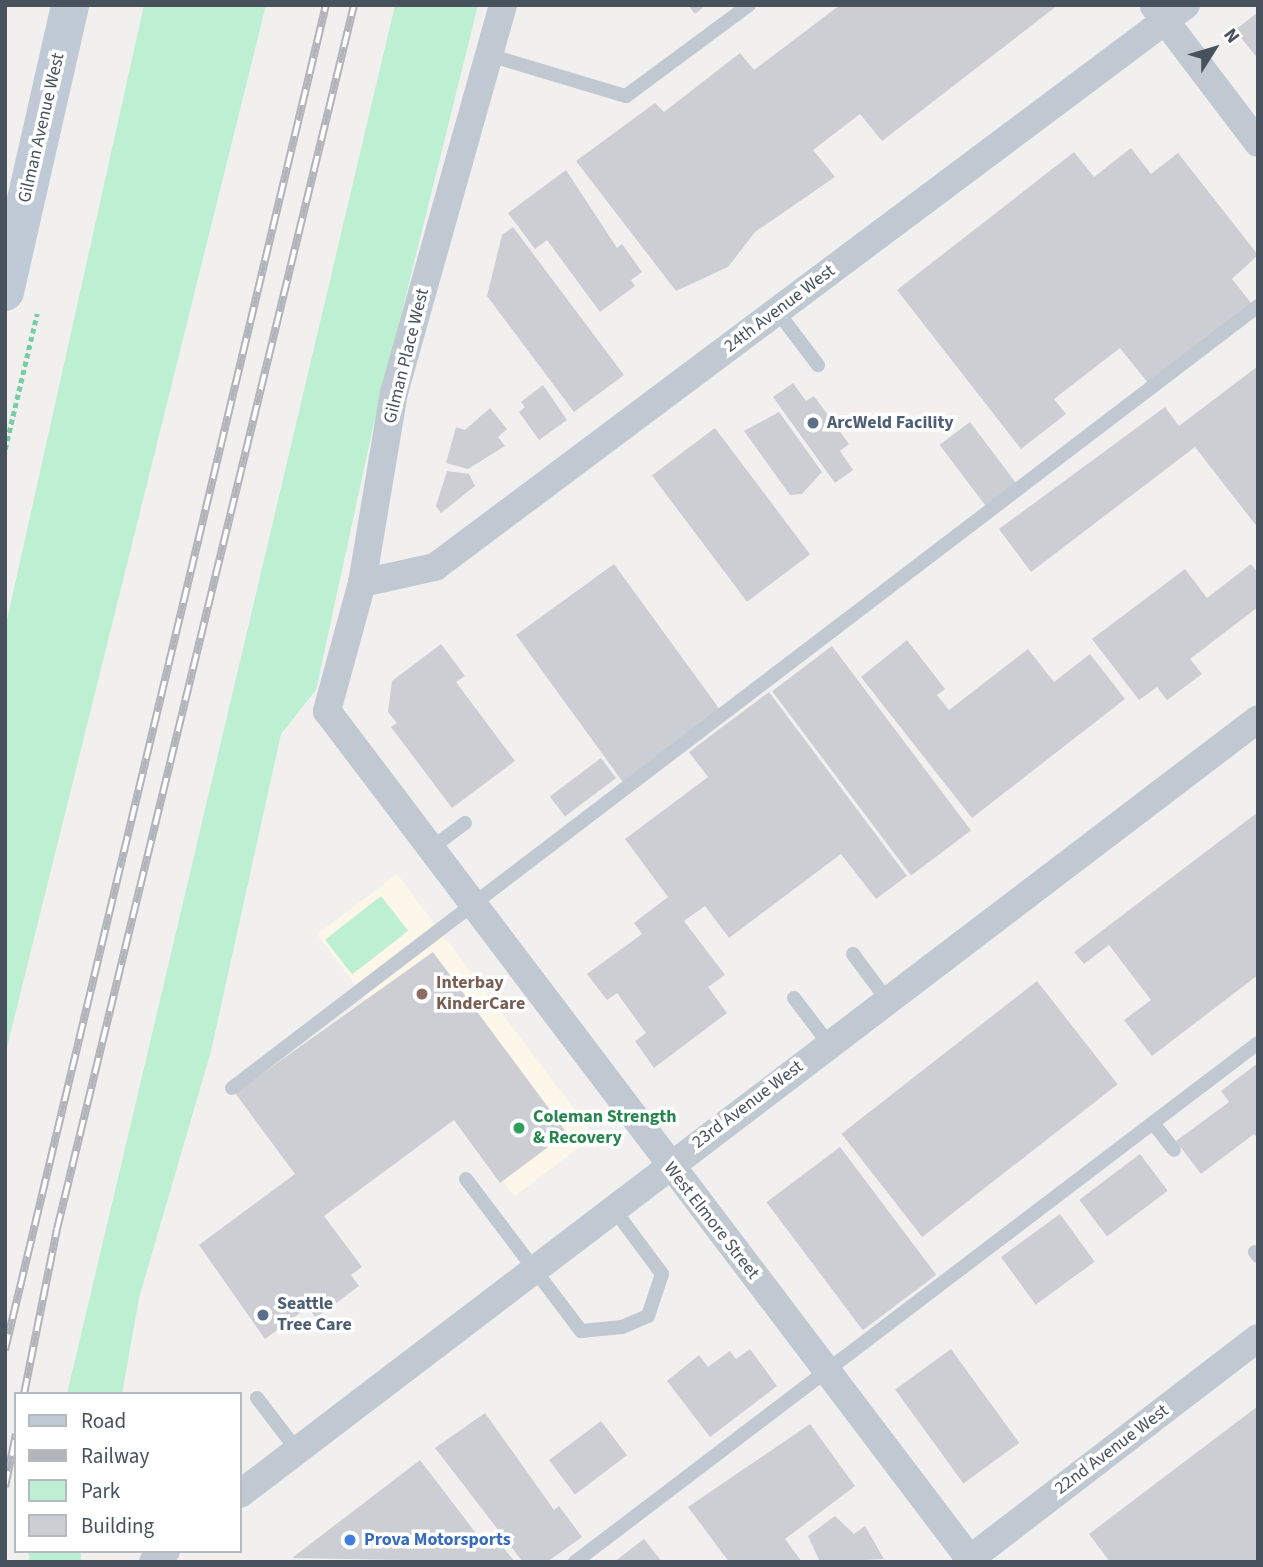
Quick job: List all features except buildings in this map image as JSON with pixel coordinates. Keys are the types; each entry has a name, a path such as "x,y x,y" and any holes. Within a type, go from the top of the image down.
{"main road":[{"name":"Gilman Avenue West","path":"7,267 70,5"}],"street":[{"name":"Gilman Place West","path":"327,711 362,583 394,392 503,5"},
{"path":"1169,10 1258,144"},
{"name":"24th Avenue West","path":"362,583 435,567 777,311 1169,10"},
{"name":"West Elmore Street","path":"327,711 470,906 969,1561"},
{"name":"23rd Avenue West","path":"242,1492 612,1208 1258,719"},
{"name":"22nd Avenue West","path":"969,1561 1258,1338"}],"lane":[{"path":"489,55 626,96 749,5"},
{"path":"232,1088 1258,306"},
{"path":"777,311 818,365"},
{"path":"429,850 465,823"},
{"path":"853,954 887,1000"},
{"path":"794,998 829,1044"},
{"path":"575,1562 1258,1043"},
{"path":"1153,1123 1174,1150"},
{"path":"466,1179 581,1331 622,1327 648,1316 663,1274 612,1208"},
{"path":"257,1398 296,1450"}],"shaded area":[{"path":"397,874 594,1136 515,1196 317,934"}],"green space":[{"path":"144,5 266,5 5,1055 5,629"},
{"path":"395,5 478,5 372,432 316,690 281,734 211,1051 139,1298 122,1392 67,1392"},
{"path":"381,896 408,931 352,974 325,940"},
{"path":"29,1553 81,1553 81,1562 29,1562"}],"railway":[{"path":"5,1350 326,5"},
{"path":"24,1392 57,1229 354,5"},
{"path":"5,1487 14,1444"}],"place":[{"name":"ArcWeld Facility","path":"813,423"},
{"name":"Interbay KinderCare","path":"422,994"},
{"name":"Coleman Strength & Recovery","path":"519,1128"},
{"name":"Seattle Tree Care","path":"263,1315"},
{"name":"Prova Motorsports","path":"350,1540"}]}
